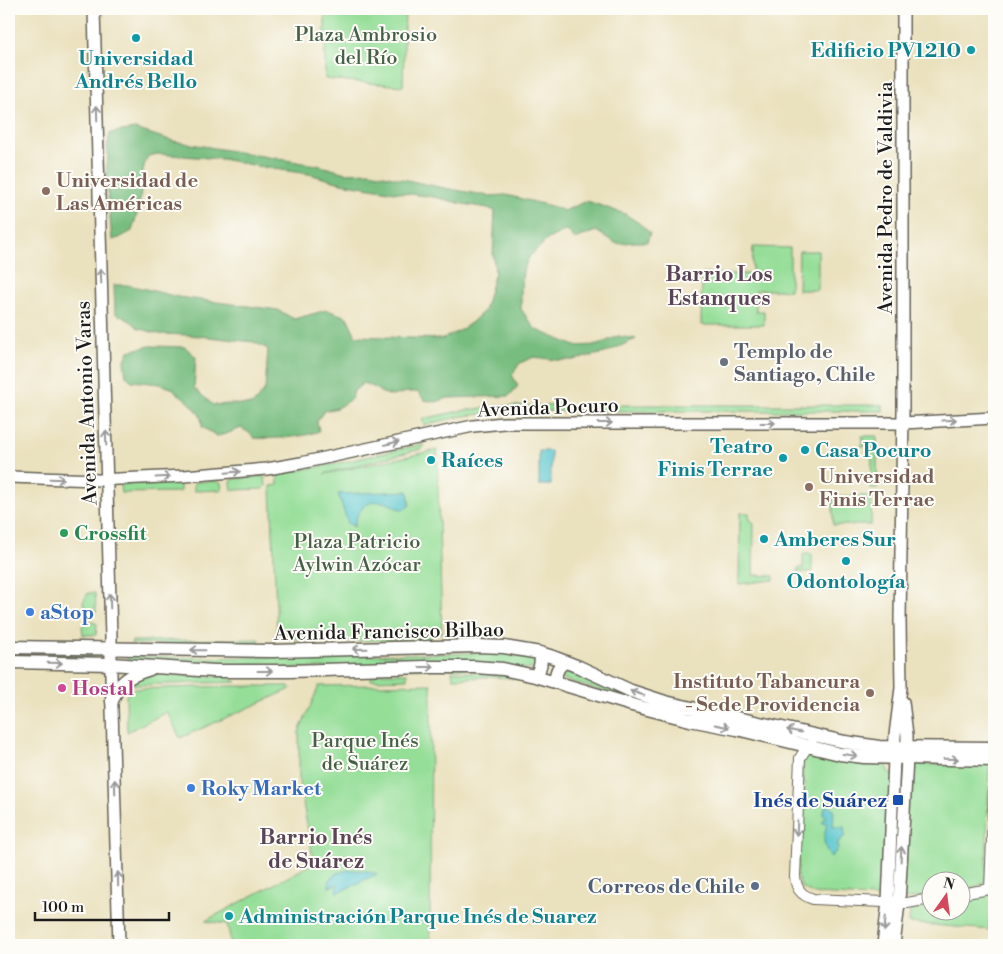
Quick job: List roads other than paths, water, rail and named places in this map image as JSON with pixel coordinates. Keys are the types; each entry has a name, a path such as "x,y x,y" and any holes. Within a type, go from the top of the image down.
{"main road":[{"name":"Avenida Antonio Varas","path":"94,9 119,945"},
{"name":"Avenida Pedro de Valdivia","path":"894,945 893,903 901,753 894,735 900,688 903,423 903,9"},
{"name":"Avenida Pocuro","path":"9,477 107,480 267,469 473,426 504,423 903,423 994,418"},
{"name":"Avenida Francisco Bilbao","path":"9,647 272,651 504,647 540,653 631,691 665,702 901,753 994,760"},
{"path":"535,676 541,666 540,653"},
{"name":"Avenida Francisco Bilbao","path":"9,662 111,664 214,671 425,667 475,667 511,670 652,710 840,754 864,757 994,748"},
{"path":"556,682 556,671 565,662"},
{"path":"112,701 118,688 125,680 157,668"},
{"name":"Avenida Pedro de Valdivia","path":"883,945 893,903"}],"street":[{"path":"845,742 812,744 806,747 800,758 795,876 797,888 802,894 813,899 893,903 920,901"},
{"path":"970,892 990,889 994,789"}],"water":[{"path":"539,451 551,451 551,485 539,485"},
{"path":"408,491 410,505 405,509 388,503 369,503 361,510 354,527 348,523 338,494"},
{"path":"826,805 834,809 833,827 844,827 845,836 838,842 838,849 831,857 824,841 827,823 822,823 826,816 823,815"},
{"path":"348,870 363,870 377,874 337,893 337,884 329,887 329,880 337,873"}],"place":[{"name":"Universidad Andrés Bello","path":"136,38"},
{"name":"Edificio PV1210","path":"971,50"},
{"name":"Universidad de Las Américas","path":"46,191"},
{"name":"Templo de Santiago, Chile","path":"724,362"},
{"name":"Casa Pocuro","path":"805,450"},
{"name":"Teatro Finis Terrae","path":"783,458"},
{"name":"Raíces","path":"431,460"},
{"name":"Universidad Finis Terrae","path":"809,487"},
{"name":"Crossfit","path":"64,533"},
{"name":"Amberes Sur","path":"764,539"},
{"name":"Odontología","path":"846,561"},
{"name":"aStop","path":"30,612"},
{"name":"Hostal","path":"62,688"},
{"name":"Instituto Tabancura - Sede Providencia","path":"870,693"},
{"name":"Roky Market","path":"191,788"},
{"name":"Inés de Suárez","path":"898,800"},
{"name":"Correos de Chile","path":"755,886"},
{"name":"Administración Parque Inés de Suarez","path":"229,916"}],"district":[{"name":"Barrio Los Estanques","path":"719,286"},
{"name":"Barrio Inés de Suárez","path":"316,849"}],"park label":[{"name":"Plaza Ambrosio del Río","path":"366,46"},
{"name":"Plaza Patricio Aylwin Azócar","path":"357,552"},
{"name":"Parque Inés de Suárez","path":"365,752"}]}
